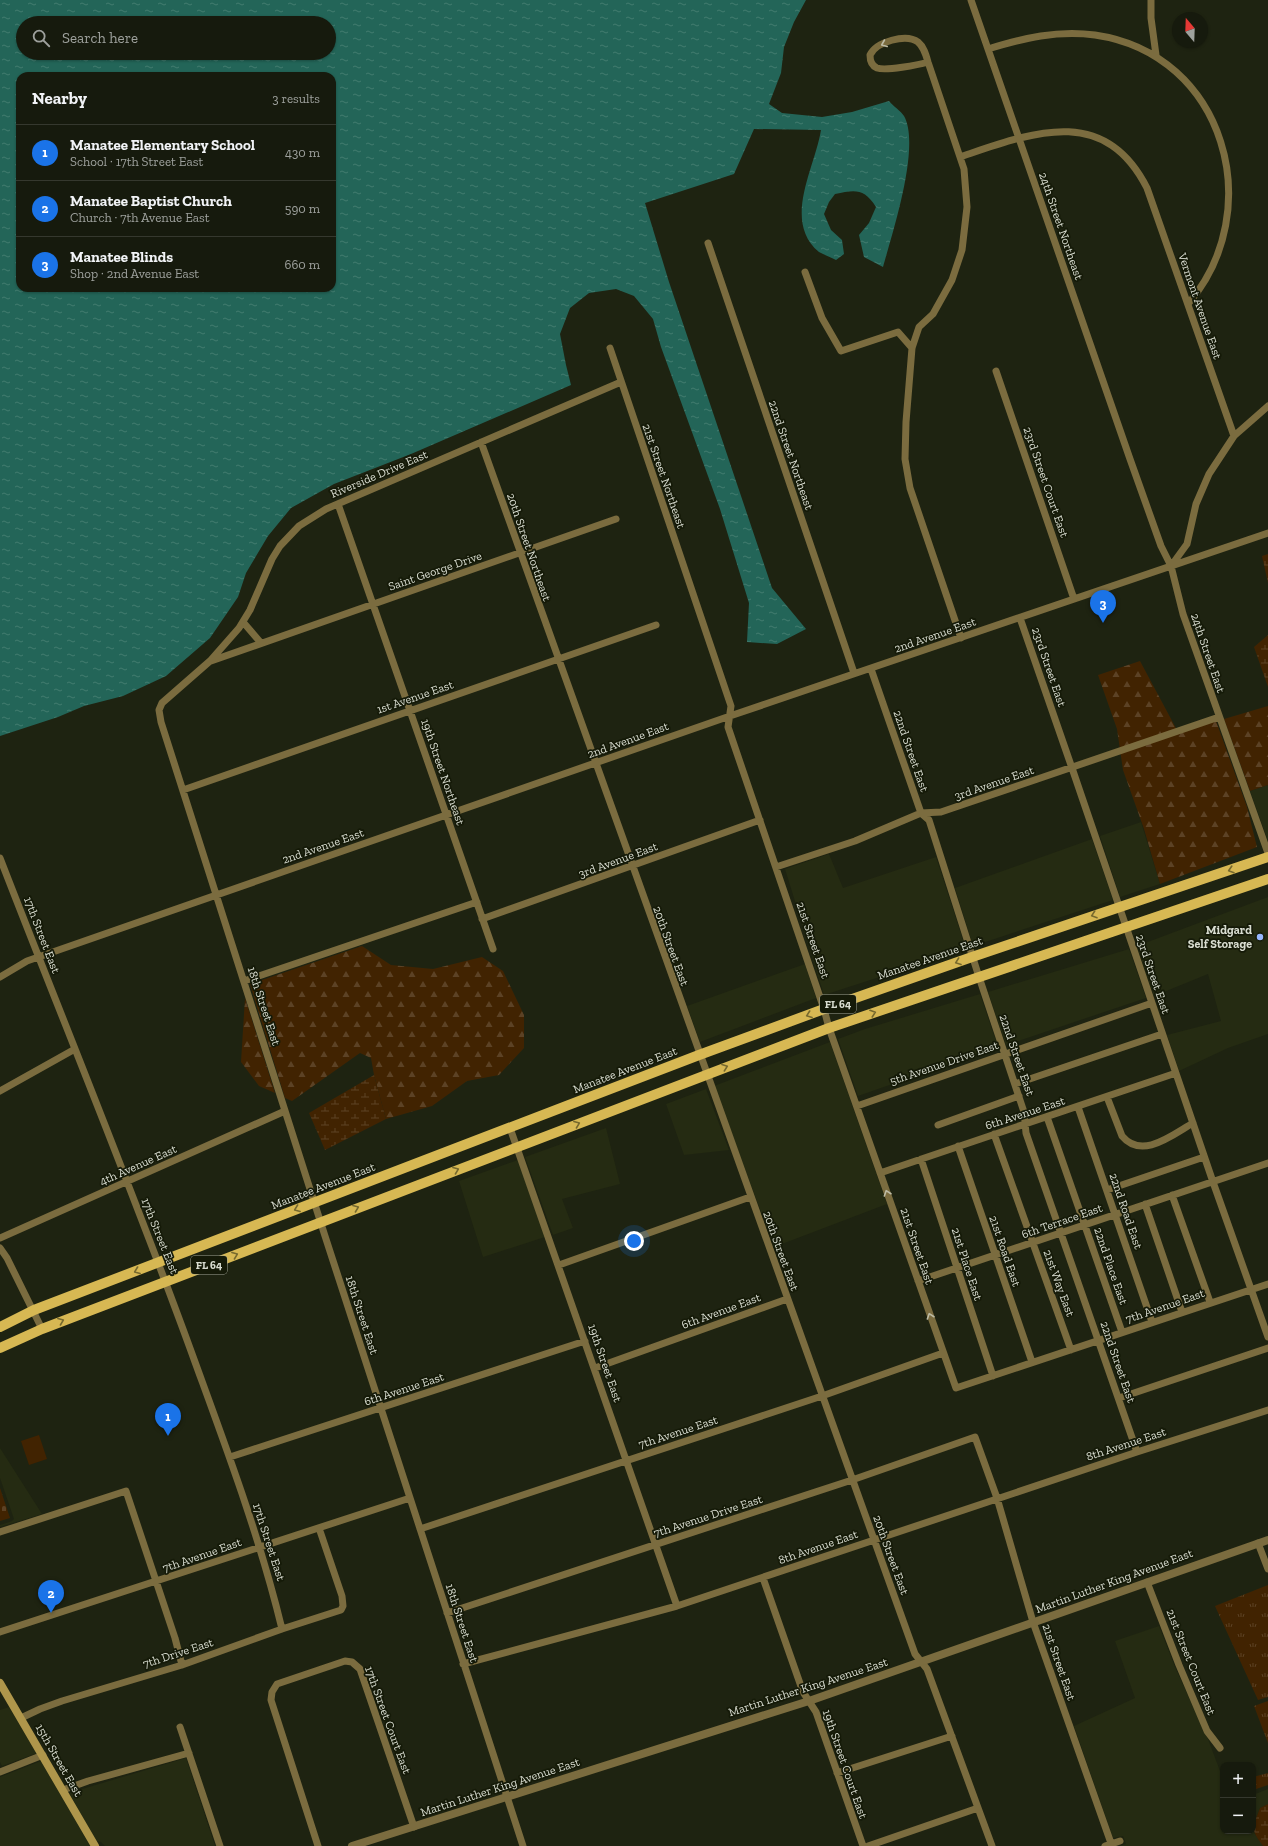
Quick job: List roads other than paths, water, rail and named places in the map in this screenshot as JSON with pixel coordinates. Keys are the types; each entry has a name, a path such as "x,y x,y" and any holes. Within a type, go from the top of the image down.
{"main road":[{"name":"Manatee Avenue East","path":"0,1327 34,1310 699,1055 824,1009 1119,906 1268,858"},
{"name":"FL 64","path":"0,1348 42,1329 705,1074 829,1028 1125,926 1268,879"},
{"name":"15th Street East","path":"0,1684 96,1846"}],"street":[{"name":"24th Street Northeast","path":"971,0 1130,459"},
{"path":"1151,0 1151,18 1156,55"},
{"path":"988,49 1031,37 1071,33 1096,35 1113,39 1156,55 1194,84 1214,107"},
{"path":"928,62 913,66 881,69 875,67 871,63 870,55 874,50 893,40 909,39 916,41 921,45 928,62 960,157 966,182 968,201 966,229 959,262 944,298 933,314 919,327 912,348 905,459 910,488 961,638"},
{"name":"Vermont Avenue East","path":"960,157 1019,138 1057,131 1072,131 1101,140 1125,156 1139,174 1146,188 1234,436"},
{"name":"22nd Street Northeast","path":"708,243 854,674"},
{"path":"1188,304 1204,291 1224,258"},
{"path":"805,272 822,318 841,351 898,332 912,348"},
{"name":"21st Street Northeast","path":"610,348 698,610"},
{"name":"23rd Street Court East","path":"996,371 1074,599"},
{"name":"Riverside Drive East","path":"210,661 243,622 250,610 272,559 288,536 311,517 621,382"},
{"path":"1171,566 1187,544 1196,504 1209,474 1234,436 1268,406"},
{"name":"20th Street Northeast","path":"481,442 557,659"},
{"name":"24th Street East","path":"1130,459 1161,546 1171,566 1183,614 1268,853"},
{"path":"338,504 374,604"},
{"name":"Saint George Drive","path":"210,661 616,520"},
{"name":"2nd Avenue East","path":"0,977 27,961 215,895 730,716 1268,533"},
{"name":"19th Street Northeast","path":"374,604 477,902"},
{"name":"21st Street East","path":"698,610 731,706 728,727 824,1009 829,1028 956,1388"},
{"name":"23rd Street East","path":"1020,618 1204,1157 1250,1290 1268,1337"},
{"path":"243,622 261,643"},
{"name":"1st Avenue East","path":"183,790 656,625"},
{"name":"20th Street East","path":"557,659 705,1074 915,1654 927,1669 992,1846"},
{"name":"18th Street East","path":"210,661 165,699 159,710 215,895 523,1846"},
{"name":"22nd Street East","path":"871,669 921,813 929,820 972,957 1024,1112 1026,1133 1137,1452"},
{"name":"3rd Avenue East","path":"776,867 855,841 921,813 941,812 1219,717"},
{"name":"3rd Avenue East","path":"482,919 760,820"},
{"name":"17th Street East","path":"0,858 166,1282 230,1457 268,1572 282,1629"},
{"path":"244,981 477,902 492,949"},
{"name":"5th Avenue Drive East","path":"857,1106 1152,1003"},
{"path":"1015,1084 1162,1034"},
{"path":"0,1091 75,1049"},
{"name":"6th Avenue East","path":"880,1173 1176,1073"},
{"path":"938,1125 1019,1096"},
{"path":"1107,1097 1122,1136 1137,1146 1149,1146 1158,1143 1193,1123"},
{"name":"22nd Road East","path":"1078,1107 1152,1322"},
{"name":"4th Avenue East","path":"0,1238 285,1111"},
{"name":"22nd Place East","path":"1047,1117 1122,1332"},
{"name":"19th Street East","path":"510,1128 677,1606"},
{"name":"21st Way East","path":"994,1134 1072,1350"},
{"name":"21st Road East","path":"958,1146 1032,1362"},
{"path":"1107,1190 1204,1157"},
{"name":"21st Place East","path":"921,1159 993,1376"},
{"name":"6th Terrace East","path":"918,1281 1268,1163"},
{"path":"1172,1195 1210,1302"},
{"path":"559,1265 750,1197"},
{"path":"1145,1204 1182,1312"},
{"path":"0,1248 7,1258 34,1310 42,1329"},
{"name":"7th Avenue East","path":"956,1388 1099,1341 1210,1302 1268,1284"},
{"name":"6th Avenue East","path":"595,1368 787,1299"},
{"name":"6th Avenue East","path":"230,1457 585,1341"},
{"path":"1119,1398 1268,1348"},
{"name":"7th Avenue East","path":"420,1529 822,1396 943,1353"},
{"name":"8th Avenue East","path":"463,1664 677,1606 997,1498 1268,1410"},
{"name":"21st Street East","path":"975,1437 997,1498 1034,1622 1109,1845"},
{"name":"7th Avenue Drive East","path":"447,1613 852,1480 975,1437"},
{"path":"0,1532 126,1491 175,1638 182,1665"},
{"name":"7th Avenue East","path":"0,1632 410,1498"},
{"name":"7th Drive East","path":"21,1718 62,1702 182,1665 282,1629 336,1613 342,1608 342,1596 319,1528"},
{"name":"Martin Luther King Avenue East","path":"352,1846 809,1701 1268,1540"},
{"path":"1258,1543 1268,1569"},
{"name":"19th Street Court East","path":"763,1578 804,1692 816,1712 863,1846"},
{"name":"21st Street Court East","path":"1147,1582 1179,1666 1204,1723 1210,1735 1220,1748"},
{"name":"17th Street Court East","path":"318,1846 271,1700 271,1695 277,1684 345,1662 352,1662 360,1669 414,1827"},
{"path":"180,1727 220,1846"},
{"path":"837,1773 952,1736"},
{"path":"63,1790 95,1779 189,1753"},
{"path":"0,1772 43,1755"},
{"path":"868,1846 978,1808"},
{"path":"1109,1845 1120,1841"}],"water":[{"path":"0,0 806,0 794,22 784,47 781,73 769,104 782,113 822,117 852,112 889,101 904,116 908,130 909,148 907,168 898,213 883,267 864,257 859,235 869,223 876,207 863,193 854,191 835,194 829,202 824,214 831,230 842,240 844,254 836,260 819,252 808,239 803,225 802,210 808,177 821,130 754,129 734,174 645,203 669,282 772,588 806,629 777,644 747,642 749,603 720,509 661,347 653,319 634,296 616,289 589,293 570,308 560,334 571,385 411,454 334,484 291,508 268,536 246,573 238,597 210,638 166,676 123,696 84,706 58,717 0,736"}],"place":[{"name":"Manatee Blinds","path":"1103,623"},
{"name":"Midgard Self Storage","path":"1260,937"},
{"name":"Manatee Elementary School","path":"168,1436"},
{"name":"Manatee Baptist Church","path":"51,1613"}]}
